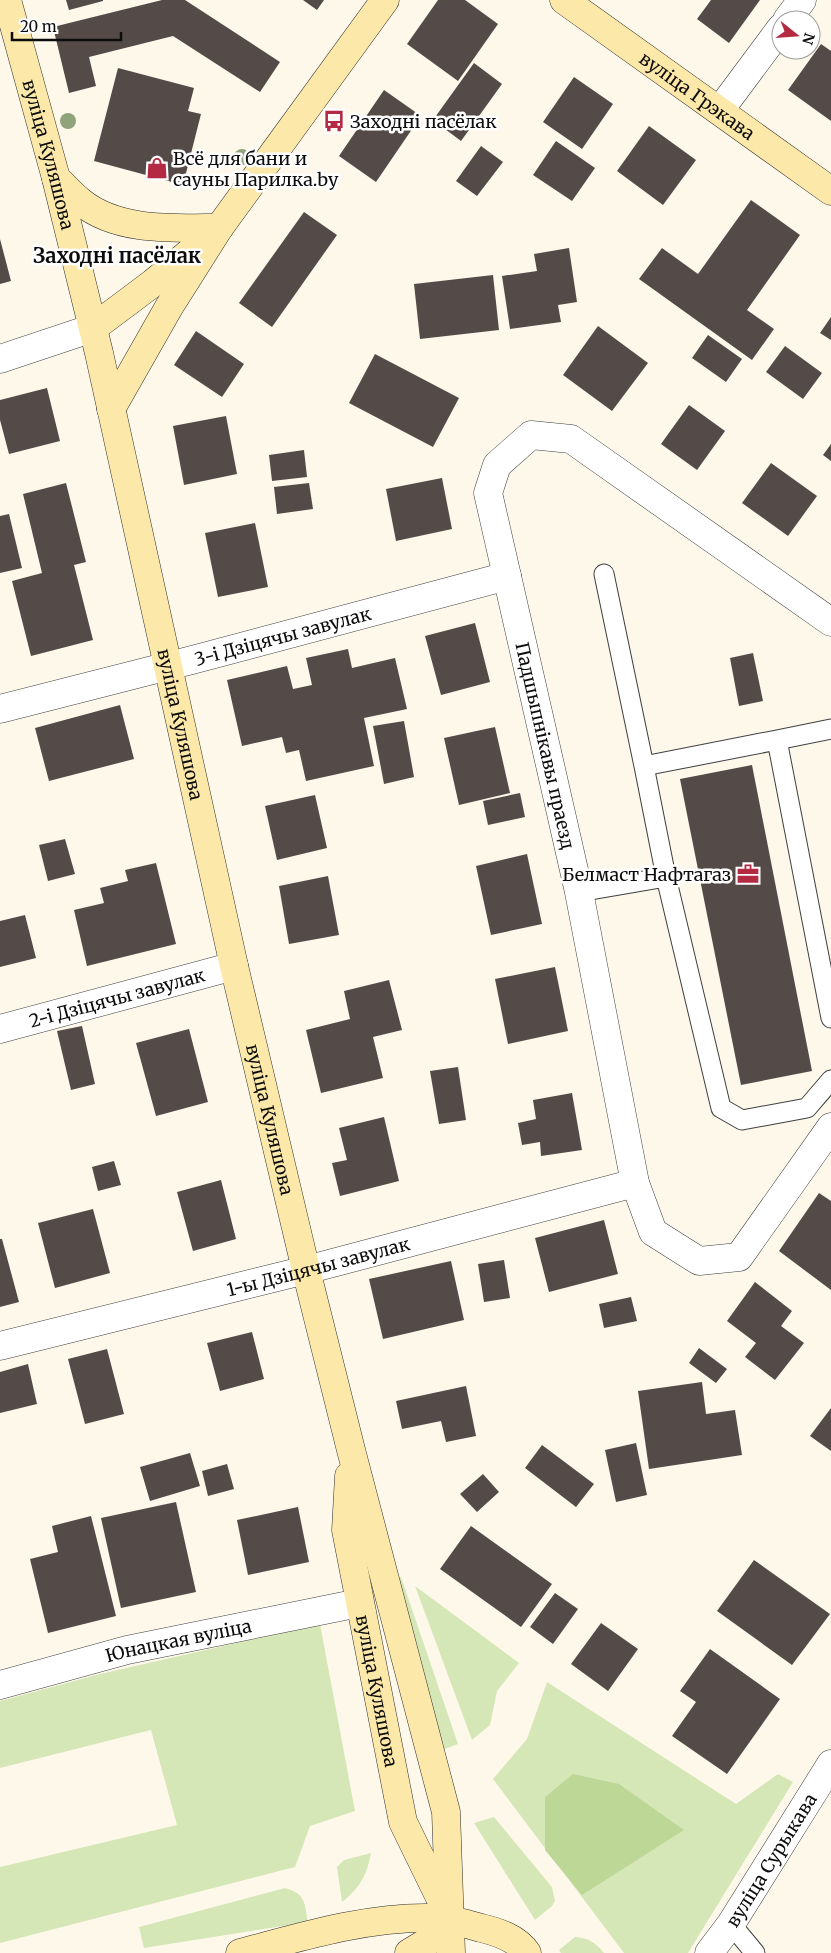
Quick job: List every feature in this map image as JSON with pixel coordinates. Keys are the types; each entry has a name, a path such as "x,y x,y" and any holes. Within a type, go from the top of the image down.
{"street":[{"path":"111,409 169,306 219,228 385,0"},
{"name":"вуліца Грэкава","path":"564,0 831,191"},
{"name":"вуліца Куляшова","path":"5,2 56,178 93,328 170,666 234,966 306,1270 446,1812 451,1953"},
{"path":"720,110 771,41"},
{"path":"56,178 82,203 104,216 141,226 219,228"},
{"path":"0,359 93,328 153,284 219,228"},
{"name":"Падшыпнікавы праезд","path":"831,622 572,439 531,435 497,465 488,493 578,892 635,1183 653,1232 699,1261 740,1257 831,1127"},
{"name":"3-і Дзіцячы завулак","path":"0,709 170,666 507,576"},
{"name":"2-і Дзіцячы завулак","path":"0,1028 234,966"},
{"name":"1-ы Дзіцячы завулак","path":"0,1346 306,1270 635,1183"},
{"name":"вуліца Куляшова","path":"351,1450 346,1530 403,1822 451,1920"},
{"name":"Юнацкая вуліца","path":"0,1685 127,1650 359,1603"},
{"name":"вуліца Сурыкава","path":"709,1953 730,1924 831,1764"},
{"path":"240,1953 329,1929 406,1919 451,1920 497,1932 521,1944 527,1953"},
{"path":"409,1953 434,1938 451,1920"}],"lane":[{"path":"604,574 666,877 721,1108 742,1120 807,1108 831,1080"},
{"path":"644,766 831,729"},
{"path":"777,740 831,1018"},
{"path":"578,892 666,877"},
{"path":"730,1924 756,1953"}],"green space":[{"path":"401,1577 458,1744 442,1750 390,1580"},
{"path":"415,1586 519,1663 497,1691 490,1725 472,1740"},
{"path":"320,1624 355,1811 310,1826 295,1867 0,1943 0,1867 177,1825 151,1730 0,1768 0,1701 100,1674"},
{"path":"547,1682 736,1804 778,1774 793,1782 688,1953 624,1953 493,1779 527,1739"},
{"path":"573,1774 619,1784 684,1830 582,1895 545,1850 545,1797"},
{"path":"494,1817 552,1887 555,1901 552,1906 535,1920 474,1823"},
{"path":"371,1853 362,1880 354,1892 342,1902 337,1867 344,1860"},
{"path":"285,1888 297,1893 303,1900 308,1922 144,1948 139,1927"},
{"path":"575,1937 592,1942 604,1953 561,1953 559,1950"}],"building":[{"path":"66,0 103,0 103,1 69,10"},
{"path":"162,0 185,0 280,62 260,92 173,36 89,57 96,86 69,93 53,27"},
{"path":"303,0 324,0 317,10"},
{"path":"438,0 465,0 498,24 458,81 407,44"},
{"path":"711,0 760,0 729,43 697,19"},
{"path":"821,44 831,51 831,121 788,90 810,60 821,60"},
{"path":"474,63 502,84 461,141 433,120"},
{"path":"118,68 194,88 188,111 201,114 183,185 94,161"},
{"path":"574,77 613,104 582,149 543,122"},
{"path":"384,90 421,116 376,182 339,156"},
{"path":"649,126 696,160 663,205 617,171"},
{"path":"556,141 595,168 572,201 533,175"},
{"path":"481,146 503,162 477,196 456,181"},
{"path":"751,200 800,235 747,310 774,329 752,360 639,279 662,248 698,274"},
{"path":"304,212 337,235 272,327 239,303"},
{"path":"0,239 11,281 0,284"},
{"path":"569,248 577,302 558,305 561,322 510,329 502,276 537,271 534,254"},
{"path":"493,275 499,330 420,339 414,284"},
{"path":"831,317 831,340 820,333"},
{"path":"598,326 648,363 612,411 563,375"},
{"path":"196,331 244,364 222,397 174,365"},
{"path":"708,335 742,359 726,382 692,358"},
{"path":"785,346 822,373 803,399 766,372"},
{"path":"375,354 459,398 433,447 349,403"},
{"path":"47,388 60,441 9,454 0,420 0,400"},
{"path":"689,405 725,431 697,470 661,444"},
{"path":"226,416 237,474 184,485 173,426"},
{"path":"831,444 831,461 823,455"},
{"path":"304,450 307,477 272,481 269,455"},
{"path":"771,463 817,496 788,536 742,503"},
{"path":"442,478 452,529 396,541 386,489"},
{"path":"66,483 86,562 74,565 93,640 31,656 12,581 42,573 23,494"},
{"path":"309,483 313,509 277,514 274,487"},
{"path":"9,514 22,568 0,573 0,516"},
{"path":"255,523 268,587 218,597 205,533"},
{"path":"475,623 490,682 441,695 425,636"},
{"path":"348,649 352,668 395,658 407,709 364,718 374,766 306,781 299,750 286,753 282,737 242,746 227,680 287,666 293,689 312,685 306,658"},
{"path":"753,653 763,701 739,706 730,658"},
{"path":"120,705 134,759 49,781 35,728"},
{"path":"404,721 414,777 384,784 373,726"},
{"path":"495,727 510,793 459,805 444,738"},
{"path":"752,765 812,1071 741,1085 680,779"},
{"path":"520,793 525,817 488,825 483,801"},
{"path":"315,795 327,848 277,860 265,806"},
{"path":"65,839 75,874 48,881 39,845"},
{"path":"527,854 542,924 491,935 476,866"},
{"path":"156,863 176,944 87,966 74,910 104,903 100,888 128,881 125,870"},
{"path":"328,876 339,935 289,944 279,886"},
{"path":"25,915 36,958 0,967 0,921"},
{"path":"555,967 568,1031 508,1044 495,979"},
{"path":"389,980 402,1030 373,1037 383,1078 321,1093 306,1030 350,1019 344,991"},
{"path":"82,1026 95,1084 71,1090 57,1031"},
{"path":"189,1029 208,1102 156,1116 136,1043"},
{"path":"458,1067 466,1120 439,1124 430,1071"},
{"path":"572,1093 582,1150 541,1156 540,1142 522,1145 518,1123 536,1119 533,1100"},
{"path":"384,1117 399,1181 340,1196 332,1163 347,1160 339,1128"},
{"path":"114,1161 121,1185 98,1191 92,1167"},
{"path":"221,1180 236,1239 193,1251 177,1192"},
{"path":"819,1193 831,1201 831,1290 779,1251"},
{"path":"93,1209 110,1273 55,1288 38,1223"},
{"path":"604,1220 618,1274 549,1292 535,1238"},
{"path":"0,1239 2,1239 19,1302 0,1307"},
{"path":"504,1260 510,1298 484,1302 478,1264"},
{"path":"451,1261 464,1320 383,1339 369,1279"},
{"path":"755,1282 792,1311 781,1326 804,1343 775,1380 745,1357 756,1343 727,1321"},
{"path":"631,1297 637,1321 604,1328 599,1304"},
{"path":"252,1332 264,1379 220,1391 207,1343"},
{"path":"699,1348 727,1369 716,1383 689,1363"},
{"path":"107,1349 124,1414 85,1424 68,1359"},
{"path":"28,1364 37,1404 0,1413 0,1372"},
{"path":"702,1382 706,1414 735,1410 742,1455 649,1469 638,1391"},
{"path":"466,1386 476,1436 446,1442 441,1421 402,1429 396,1401"},
{"path":"831,1408 831,1451 810,1436"},
{"path":"636,1443 647,1495 616,1502 605,1450"},
{"path":"542,1445 594,1484 576,1507 525,1468"},
{"path":"190,1453 200,1486 150,1501 140,1467"},
{"path":"227,1464 234,1489 208,1496 202,1471"},
{"path":"483,1474 499,1492 477,1512 460,1494"},
{"path":"176,1502 196,1592 121,1608 101,1518"},
{"path":"298,1507 309,1562 248,1575 237,1520"},
{"path":"91,1516 116,1616 48,1633 30,1559 58,1552 52,1526"},
{"path":"471,1526 552,1584 521,1627 440,1569"},
{"path":"754,1560 830,1614 792,1665 717,1611"},
{"path":"555,1593 578,1609 553,1644 530,1627"},
{"path":"601,1623 638,1649 608,1691 571,1664"},
{"path":"710,1649 780,1699 727,1774 672,1736 696,1702 680,1691"}],"place":[{"name":"Заходні пасёлак","path":"334,121"},
{"name":"Всё для бани и сауны Парилка.by","path":"157,168"},
{"name":"Белмаст Нафтагаз","path":"748,874"}],"district":[{"name":"Заходні пасёлак","path":"117,255"}]}
